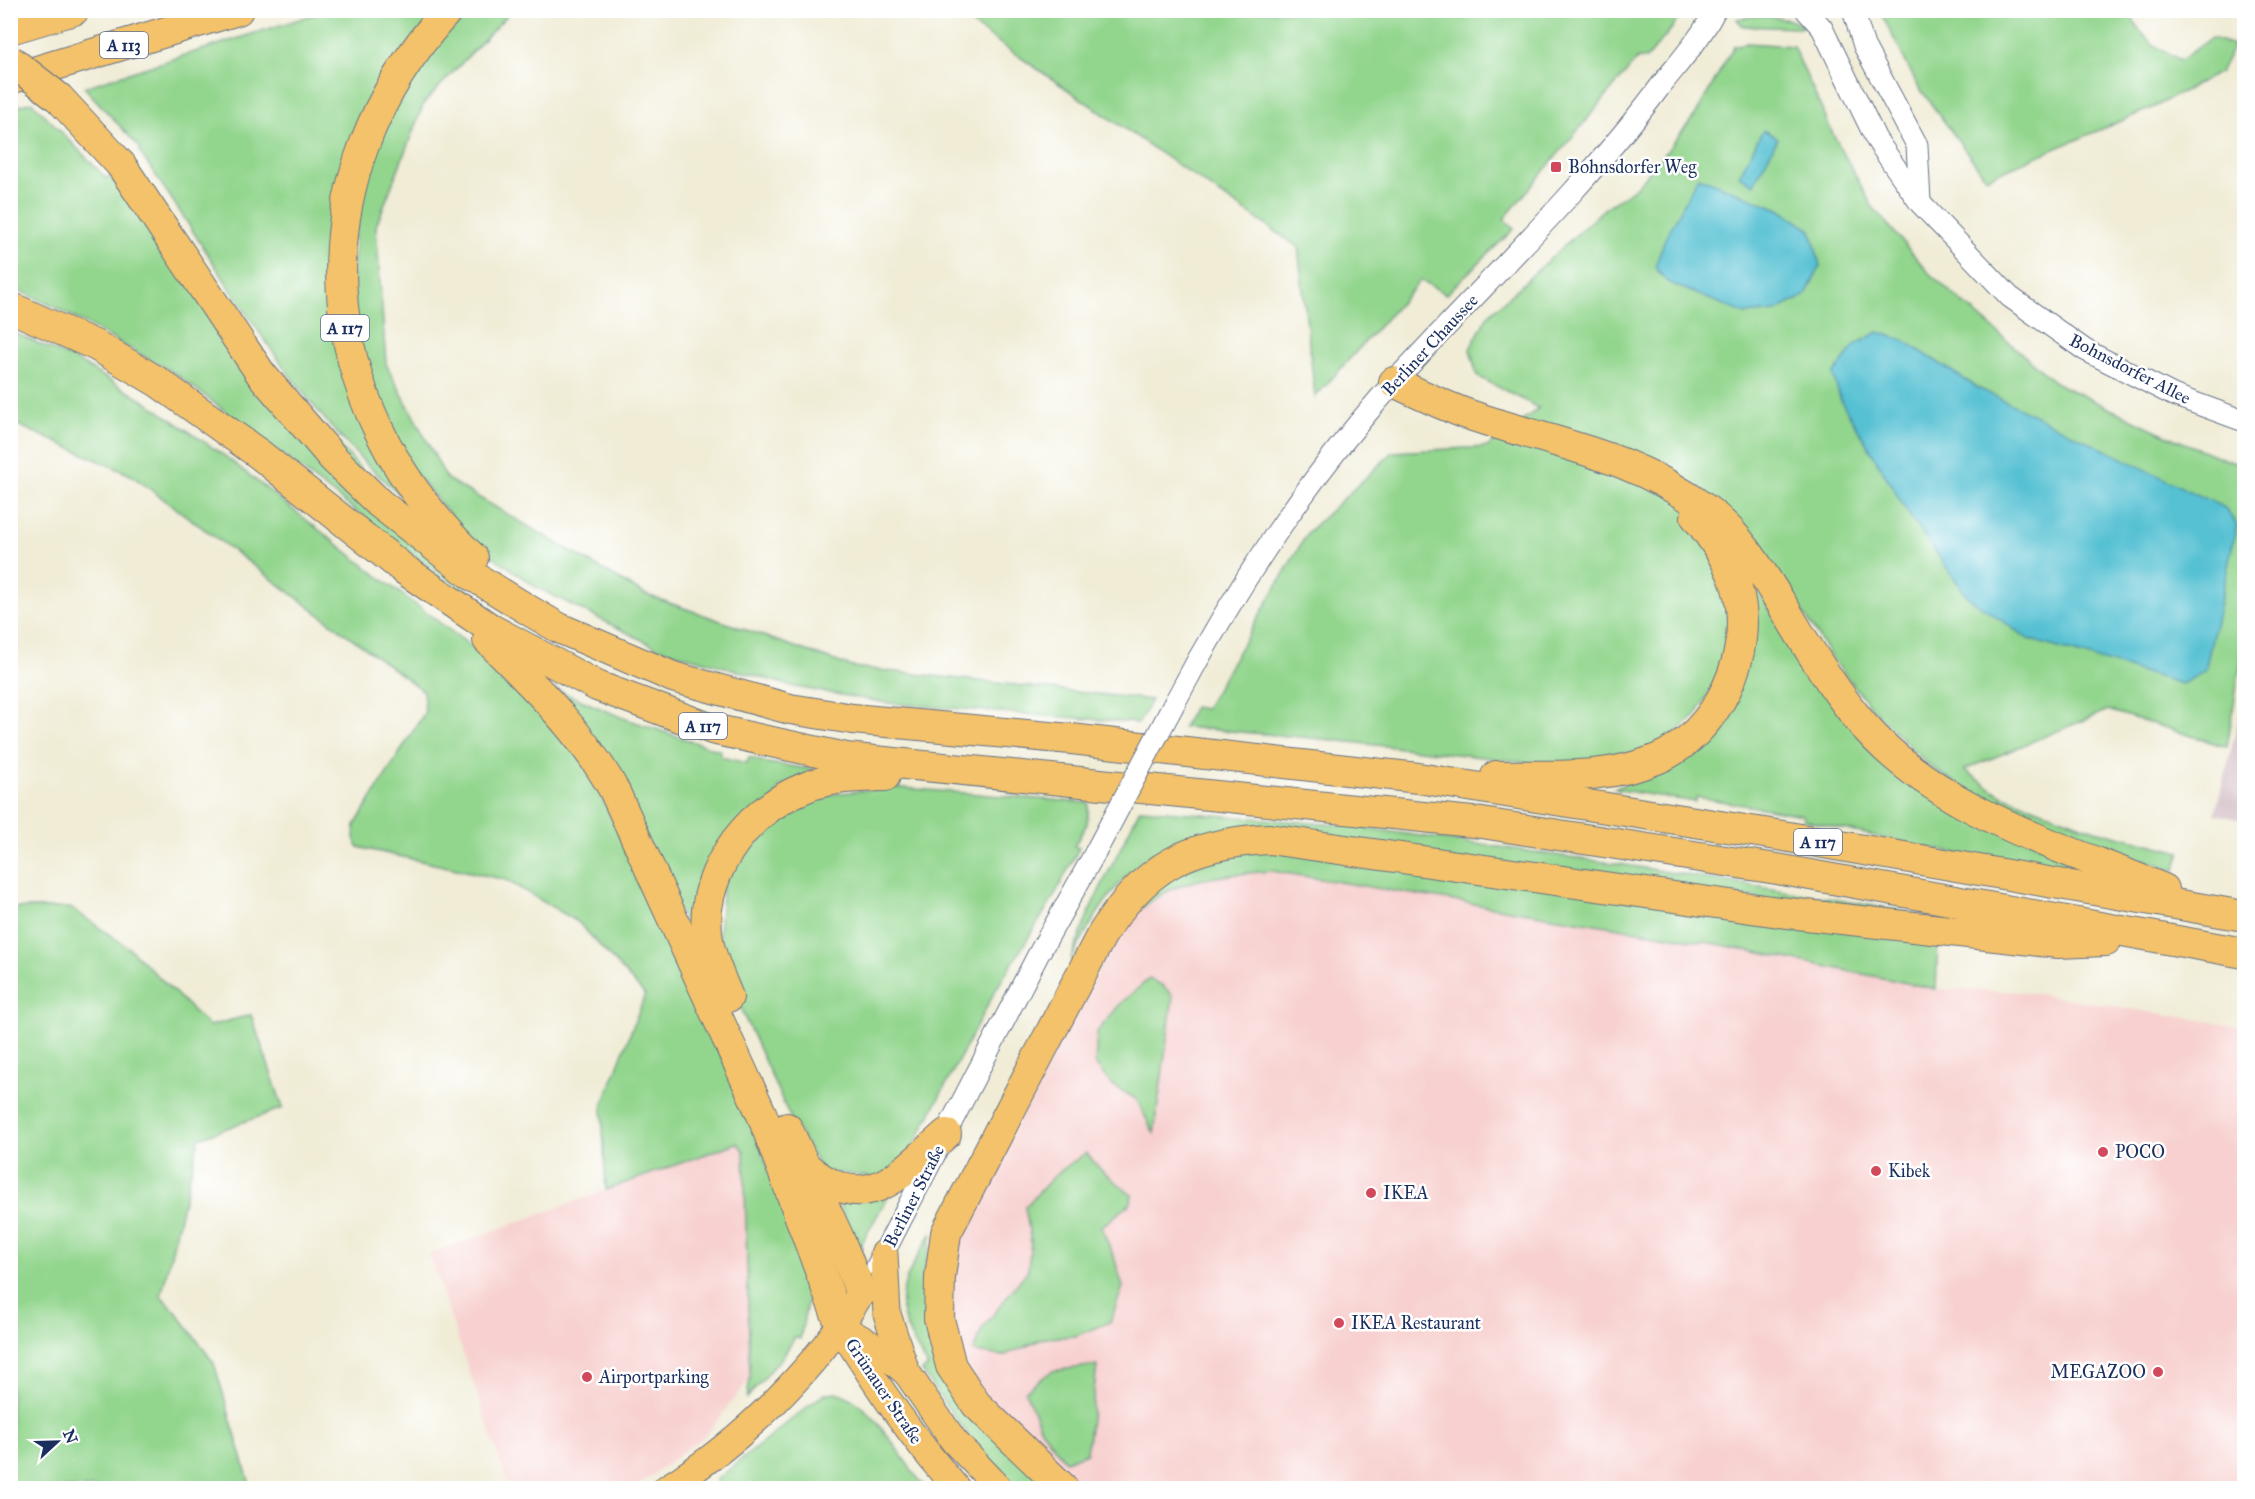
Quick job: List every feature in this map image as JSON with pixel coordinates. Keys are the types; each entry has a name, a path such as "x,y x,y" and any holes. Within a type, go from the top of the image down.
{"highway":[{"path":"10,29 74,10"},
{"name":"A 113","path":"10,79 238,10"},
{"name":"A 117","path":"448,10 408,58 382,100 356,164 343,228 345,329 351,360 369,411 414,493 449,534 530,612"},
{"name":"A 117","path":"10,60 58,98 121,165 261,374 333,458 379,503 470,574 530,612 568,632 673,677 790,709 853,719 1418,778 1783,836 2231,913"},
{"name":"A 117","path":"10,307 97,346 158,382 259,454 405,570 491,629 580,679 660,712 712,729 846,758 1482,823 1777,869 2244,953"},
{"path":"1394,382 1466,414 1624,462 1670,485 1709,511 1739,541 1815,659 1856,717 1930,783 1973,807 2231,913"},
{"path":"1418,778 1598,774 1659,758 1687,741 1708,721 1728,685 1739,652 1742,620 1737,587 1719,549 1670,485"},
{"path":"443,596 558,710 593,755 614,789 762,1115 841,1327"},
{"path":"861,1293 838,1236 733,1009 708,944 709,900 728,852 756,818 787,796 805,787 859,777 990,771"},
{"path":"1063,1488 976,1404 951,1366 939,1319 946,1233 1111,921 1133,893 1181,856 1230,841 1269,839 1802,915 2058,943 2171,940"},
{"path":"804,1165 818,1177 832,1184 853,1191 875,1189 894,1179 946,1134"}],"main road":[{"name":"Grünauer Straße","path":"884,1254 887,1314 907,1373"},
{"name":"Berliner Straße","path":"667,1488 724,1446 774,1401 812,1362 841,1327 861,1293"},
{"name":"Grünauer Straße","path":"841,1327 880,1350 907,1373 954,1441 999,1488"},
{"name":"Grünauer Straße","path":"841,1327 879,1390 917,1442 956,1488"}],"street":[{"name":"Berliner Chaussee","path":"1095,853 1209,640 1267,548 1345,443 1394,382 1562,206 1647,104 1715,10"},
{"path":"1806,10 1822,28 1876,139 1920,203"},
{"path":"1853,10 1864,46 1917,145 1920,203"},
{"name":"Bohnsdorfer Allee","path":"1920,203 2010,297 2085,350 2174,395 2244,421"},
{"name":"Berliner Straße","path":"861,1293 884,1254 1038,955 1095,853"}],"shaded area":[{"path":"2244,696 2244,820 2215,814"},
{"path":"1272,871 1717,944 1936,989 2025,992 2244,1027 2244,1488 1075,1488 974,1385 955,1346 948,1282 964,1225 1114,940 1139,910 1178,885 1227,875"},
{"path":"737,1143 744,1151 750,1378 707,1434 635,1488 509,1488 429,1254"}],"green space":[{"path":"325,11 437,11 404,49 333,263 402,496 362,460 292,378 260,334 140,153 140,148 84,87"},
{"path":"462,11 511,11 424,103 376,226 386,364 447,479 644,594 852,667 1151,700 1139,723 887,703 795,687 658,648 536,587 473,542 394,448 352,323 356,204 403,83"},
{"path":"963,11 1682,11 1673,27 1646,59 1638,58 1504,219 1514,229 1446,294 1421,280 1315,397 1298,247 973,25"},
{"path":"1880,11 2130,11 2138,28 2150,42 2181,60 2211,38 2234,45 2220,72 2154,107 1986,178 1918,86"},
{"path":"1759,15 1790,20 1805,26 1799,28 1742,26 1737,19"},
{"path":"1747,43 1793,46 1833,134 1872,206 1930,274 2056,383 2170,437 2244,467 2244,641 2227,747 2108,710 1964,770 2001,795 2095,830 2181,852 2175,870 2042,827 1959,785 1925,762 1870,706 1831,657 1781,577 1712,551 1729,611 1726,661 1696,716 1652,751 1577,768 1323,739 1183,727 1194,707 1205,709 1308,532 1393,452 1487,447 1539,408 1477,376 1470,349 1487,317 1605,208 1633,190 1696,114 1734,46"},
{"path":"32,102 106,178 110,176 145,223 461,583 492,610 462,592 176,374 55,307 11,287 10,108"},
{"path":"10,331 74,359 149,404 225,456 492,662 585,762 749,1115 802,1264 808,1298 800,1339 795,1337 783,1356 747,1398 750,1378 744,1151 737,1143 606,1190 602,1107 645,995 578,922 506,880 358,847 354,838 355,825 425,712 423,691 131,475 11,422"},
{"path":"1743,569 1840,713 2095,870 2058,868 1985,858 1804,820 1803,815 1697,797 1695,802 1614,789 1668,767 1720,721"},
{"path":"555,689 623,718 721,751 721,757 747,763 749,757 767,763 811,769 810,773 780,787 694,938"},
{"path":"891,787 1089,803 1087,824 1074,846 1079,848 1052,900 995,991 911,1151 880,1178 822,1171 789,1115 724,972 718,943 723,885 749,838 810,797"},
{"path":"1140,809 1350,826 1626,865 1954,919 1186,838 1152,854 1135,867 1113,891 1094,918 1070,961 1092,905"},
{"path":"1256,847 1938,940 1936,989 1717,944 1272,871 1201,880 1167,891 1138,912 1114,940 1124,919 1178,869"},
{"path":"11,908 71,908 129,948 209,1026 251,1015 283,1108 199,1138 161,1296 177,1313 214,1363 251,1488 11,1488"},
{"path":"1149,979 1162,985 1173,996 1154,1133 1136,1099 1111,1084 1095,1064 1097,1032 1121,1003"},
{"path":"1086,1153 1102,1171 1132,1195 1131,1203 1101,1227 1114,1257 1123,1287 1110,1322 1075,1336 1045,1338 1003,1356 973,1352 982,1329 1028,1270 1031,1242 1025,1207 1056,1174"},
{"path":"888,1196 858,1250 836,1197"},
{"path":"932,1233 923,1277 932,1339 1046,1488 1017,1488 966,1432 922,1371 928,1366 907,1328 902,1299 910,1270"},
{"path":"1097,1365 1087,1453 1065,1461 1041,1429 1025,1391 1052,1371"},
{"path":"835,1392 862,1407 874,1419 926,1488 723,1488 716,1480 816,1400 825,1394"}],"water":[{"path":"1763,130 1778,138 1754,184 1739,176"},
{"path":"1698,177 1779,209 1811,230 1820,266 1806,295 1776,311 1746,314 1667,282 1655,267 1664,241"},
{"path":"1878,332 1903,340 1978,388 2225,508 2237,525 2205,671 2182,684 2028,639 1968,597 1909,515 1841,401 1833,375 1855,345"}],"place":[{"name":"Bohnsdorfer Weg","path":"1556,167"},
{"name":"POCO","path":"2103,1152"},
{"name":"Kibek","path":"1876,1171"},
{"name":"IKEA","path":"1371,1193"},
{"name":"IKEA Restaurant","path":"1339,1323"},
{"name":"MEGAZOO","path":"2158,1372"},
{"name":"Airportparking","path":"587,1377"}]}
